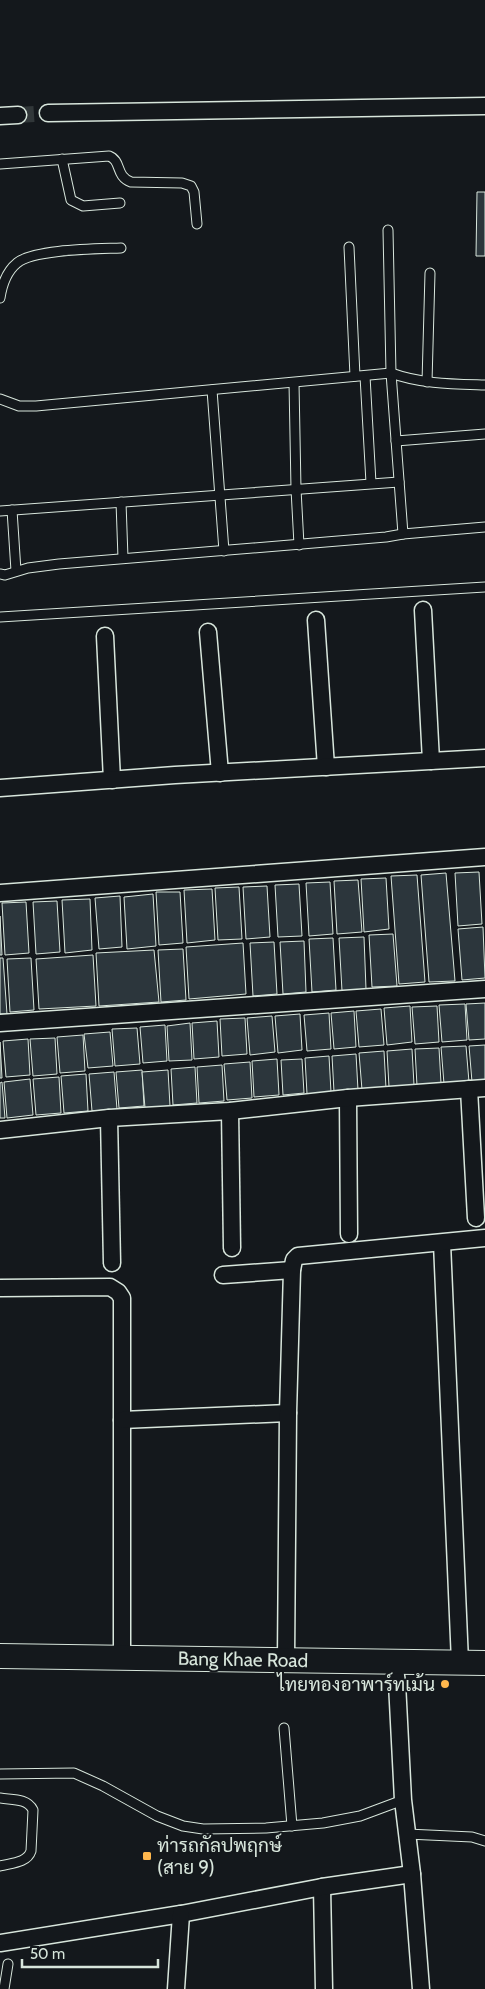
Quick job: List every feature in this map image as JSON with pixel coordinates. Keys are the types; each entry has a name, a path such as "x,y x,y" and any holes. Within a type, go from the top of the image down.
{"main road":[{"name":"Bang Khae Road","path":"0,1656 485,1663"}],"street":[{"path":"48,113 485,106"},
{"path":"0,116 18,115"},
{"path":"424,610 431,761"},
{"path":"316,620 326,767"},
{"path":"208,632 220,773"},
{"path":"104,636 112,780"},
{"path":"0,788 485,758"},
{"path":"0,893 485,858"},
{"path":"0,1023 485,989"},
{"path":"0,1130 109,1118 230,1110 477,1088 476,1218"},
{"path":"348,1098 350,1234"},
{"path":"230,1110 232,1248"},
{"path":"109,1118 112,1263"},
{"path":"286,1660 288,1413 292,1270 294,1260 298,1256 485,1238"},
{"path":"442,1243 460,1662"},
{"path":"223,1275 292,1270"},
{"path":"0,1288 110,1287 118,1292 122,1298 122,1657"},
{"path":"122,1420 288,1413"},
{"path":"394,1661 397,1682 403,1800 412,1874 421,1989"},
{"path":"0,1943 181,1914 322,1887 412,1874"},
{"path":"322,1887 324,1989"},
{"path":"176,1989 181,1914"}],"lane":[{"path":"0,164 109,156 116,162 118,170 124,179 131,182 182,183 191,186 194,192 197,224"},
{"path":"62,159 71,200 84,206 120,203"},
{"path":"388,230 391,373 403,534"},
{"path":"349,247 355,376"},
{"path":"0,298 6,276 18,262 43,253 121,248"},
{"path":"427,382 430,273"},
{"path":"0,399 19,406 36,406 391,373 427,382 485,385"},
{"path":"365,376 371,483"},
{"path":"294,383 299,545"},
{"path":"212,390 224,551"},
{"path":"396,441 485,434"},
{"path":"0,511 399,482"},
{"path":"121,502 123,558"},
{"path":"12,510 16,571"},
{"path":"0,574 6,575 28,568 123,558 299,545 485,527"},
{"path":"0,617 485,587"},
{"path":"284,1728 292,1826"},
{"path":"0,1774 74,1773 103,1786 157,1816 183,1826 203,1829 323,1823 360,1816 403,1800"},
{"path":"0,1798 22,1800 30,1804 33,1810 32,1851 30,1856 24,1860 0,1866"},
{"path":"407,1834 472,1837 485,1841"},
{"path":"4,1989 8,1964"}],"building":[{"path":"477,192 485,192 485,256 476,256"},
{"path":"479,872 482,924 458,926 455,873"},
{"path":"446,873 455,981 429,982 421,875"},
{"path":"417,875 425,982 399,984 391,876"},
{"path":"386,878 389,929 364,932 361,879"},
{"path":"358,880 362,932 337,934 334,881"},
{"path":"330,882 333,934 309,936 306,883"},
{"path":"299,884 302,936 278,937 275,885"},
{"path":"267,886 270,937 246,939 243,887"},
{"path":"239,887 242,939 218,940 215,888"},
{"path":"212,889 215,940 187,943 184,890"},
{"path":"156,892 180,892 183,943 159,945"},
{"path":"153,894 156,946 127,949 124,897"},
{"path":"120,896 122,947 99,949 95,898"},
{"path":"90,899 92,950 65,953 62,900"},
{"path":"57,901 60,952 36,954 33,902"},
{"path":"26,902 29,953 5,955 2,903"},
{"path":"0,916 2,955 0,955"},
{"path":"483,927 485,978 462,980 458,929"},
{"path":"393,934 397,986 372,987 369,935"},
{"path":"364,937 366,989 342,991 339,938"},
{"path":"333,938 336,990 312,992 309,939"},
{"path":"304,941 306,992 283,994 280,942"},
{"path":"274,942 277,994 253,996 250,943"},
{"path":"243,943 246,994 189,999 186,947"},
{"path":"183,949 186,1000 161,1002 158,950"},
{"path":"154,950 159,1002 99,1006 96,953"},
{"path":"93,955 96,1006 39,1009 36,959"},
{"path":"0,958 3,958 7,1014 0,1014"},
{"path":"31,958 34,1010 10,1012 7,959"},
{"path":"485,1003 485,1039 469,1040 466,1004"},
{"path":"465,1004 467,1040 442,1042 439,1005"},
{"path":"410,1006 412,1042 387,1045 384,1008"},
{"path":"437,1006 439,1042 415,1044 412,1007"},
{"path":"381,1009 384,1045 359,1047 356,1011"},
{"path":"354,1011 356,1047 334,1049 331,1013"},
{"path":"329,1013 331,1049 307,1051 304,1015"},
{"path":"300,1014 302,1050 278,1053 275,1016"},
{"path":"272,1016 275,1052 250,1055 247,1018"},
{"path":"245,1018 247,1054 222,1056 220,1019"},
{"path":"217,1021 219,1057 194,1059 192,1023"},
{"path":"190,1023 192,1060 169,1061 167,1026"},
{"path":"165,1025 167,1061 143,1063 140,1027"},
{"path":"137,1028 140,1064 115,1066 112,1029"},
{"path":"110,1032 113,1066 88,1068 84,1034"},
{"path":"83,1035 85,1071 60,1073 57,1037"},
{"path":"55,1038 57,1074 33,1076 30,1039"},
{"path":"28,1039 30,1075 6,1077 3,1041"},
{"path":"0,1042 2,1078 0,1078"},
{"path":"485,1045 485,1081 472,1082 469,1046"},
{"path":"466,1046 469,1082 444,1084 441,1047"},
{"path":"439,1048 441,1083 417,1086 415,1049"},
{"path":"412,1049 414,1085 389,1087 387,1051"},
{"path":"384,1051 386,1088 362,1090 359,1053"},
{"path":"356,1054 358,1090 334,1092 332,1056"},
{"path":"329,1056 331,1092 307,1094 305,1058"},
{"path":"277,1059 279,1095 254,1097 252,1061"},
{"path":"302,1059 304,1093 283,1095 281,1060"},
{"path":"250,1062 252,1098 227,1100 224,1064"},
{"path":"222,1065 224,1101 199,1103 197,1067"},
{"path":"195,1067 197,1103 173,1105 171,1069"},
{"path":"142,1070 144,1106 119,1108 116,1072"},
{"path":"168,1070 170,1106 145,1108 142,1072"},
{"path":"114,1072 117,1109 92,1111 89,1074"},
{"path":"86,1074 88,1111 64,1113 61,1076"},
{"path":"59,1077 61,1113 36,1115 33,1079"},
{"path":"30,1079 33,1115 7,1118 4,1082"},
{"path":"2,1082 5,1118 0,1118 0,1083"}],"tunnel":[{"path":"18,115 48,113"}],"place":[{"name":"ไทยทองอาพาร์ทเม้น","path":"445,1684"},
{"name":"ท่ารถกัลปพฤกษ์ (สาย 9)","path":"147,1856"}]}
